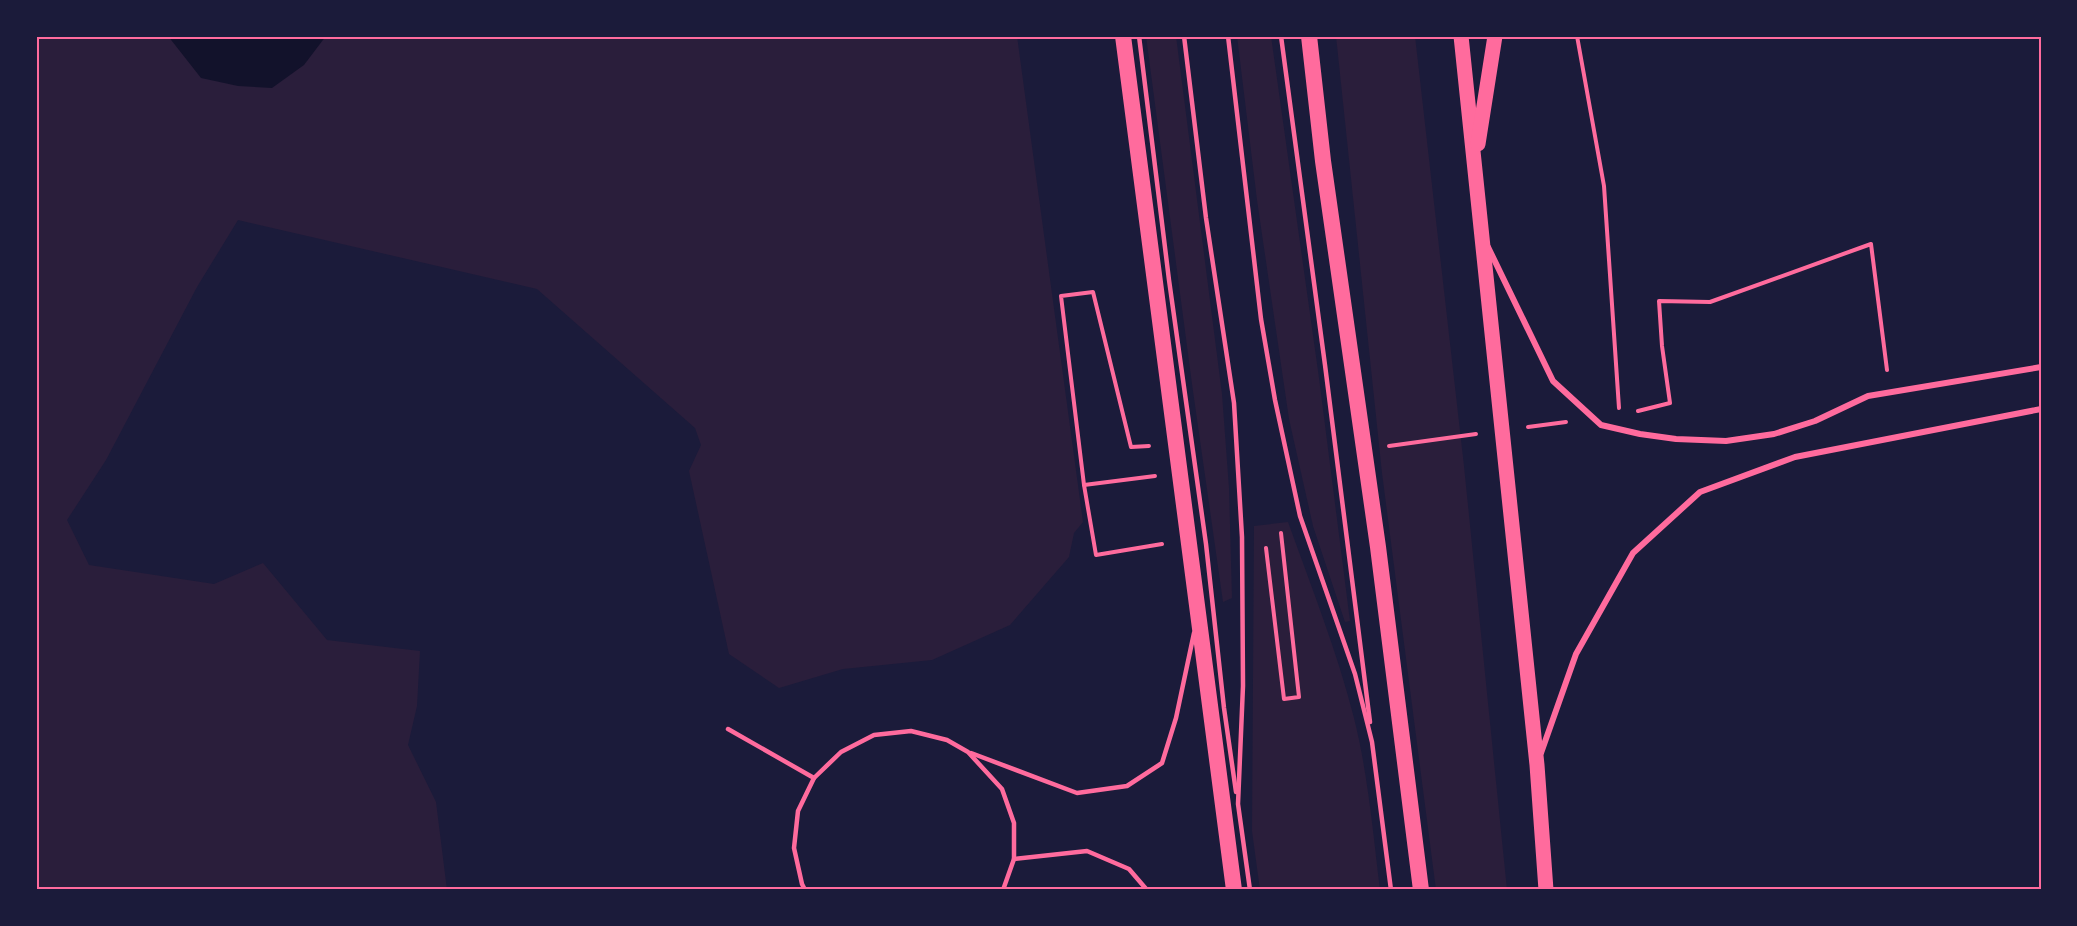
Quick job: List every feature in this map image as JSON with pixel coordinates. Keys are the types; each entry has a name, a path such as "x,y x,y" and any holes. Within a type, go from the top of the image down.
{"highway":[{"path":"1123,36 1234,890"},
{"path":"1309,36 1323,161 1378,547 1421,890"}],"main road":[{"path":"1461,36 1536,765 1546,890"},
{"path":"1475,165 1495,36"}],"street":[{"path":"1480,230 1553,381 1601,425 1676,439 1726,441 1774,434 1815,421 1868,396 2041,367"},
{"path":"1536,765 1576,654 1633,553 1700,492 1795,458 2041,409"}],"lane":[{"path":"1139,36 1206,544 1224,708 1250,890"},
{"path":"1184,36 1206,218 1234,403 1242,537 1243,686 1238,804"},
{"path":"1228,36 1261,319 1275,400 1300,516 1355,674 1372,742"},
{"path":"1281,36 1391,890"},
{"path":"806,890 802,884 794,848 798,811 814,778 841,752 874,735 911,731 947,740 968,752 1077,793 1127,786 1162,762 1176,718 1198,615"},
{"path":"728,729 814,778"},
{"path":"968,752 1002,789 1014,823 1014,859 1003,890"},
{"path":"1014,859 1087,851 1129,869 1147,890"}],"path":[{"path":"1577,36 1604,186 1620,415"},
{"path":"1630,413 1670,403 1662,346 1659,301 1710,302 1871,244 1890,393"},
{"path":"1131,447 1094,292 1061,296 1096,555 1189,540"},
{"path":"1281,532 1299,697 1284,699"}],"shaded area":[{"path":"36,36 1017,36 1083,522 1074,533 1069,557 1010,625 932,660 843,669 779,688 729,654 689,471 701,445 695,428 537,289 238,220 197,287 106,460 67,520 89,565 214,584 263,563 327,640 420,651 417,706 408,745 436,802 447,890 36,890"},
{"path":"168,36 326,36 304,65 272,88 238,86 201,78"},
{"path":"1146,36 1176,36 1222,394 1229,488 1232,598 1223,602 1192,384"},
{"path":"1237,36 1271,36 1350,621 1345,622 1313,526 1289,419 1257,200"},
{"path":"1336,36 1415,36 1464,466 1507,890 1436,890 1382,473"},
{"path":"1288,522 1332,643 1354,718 1367,782 1380,890 1260,890 1252,831 1254,526"}]}
